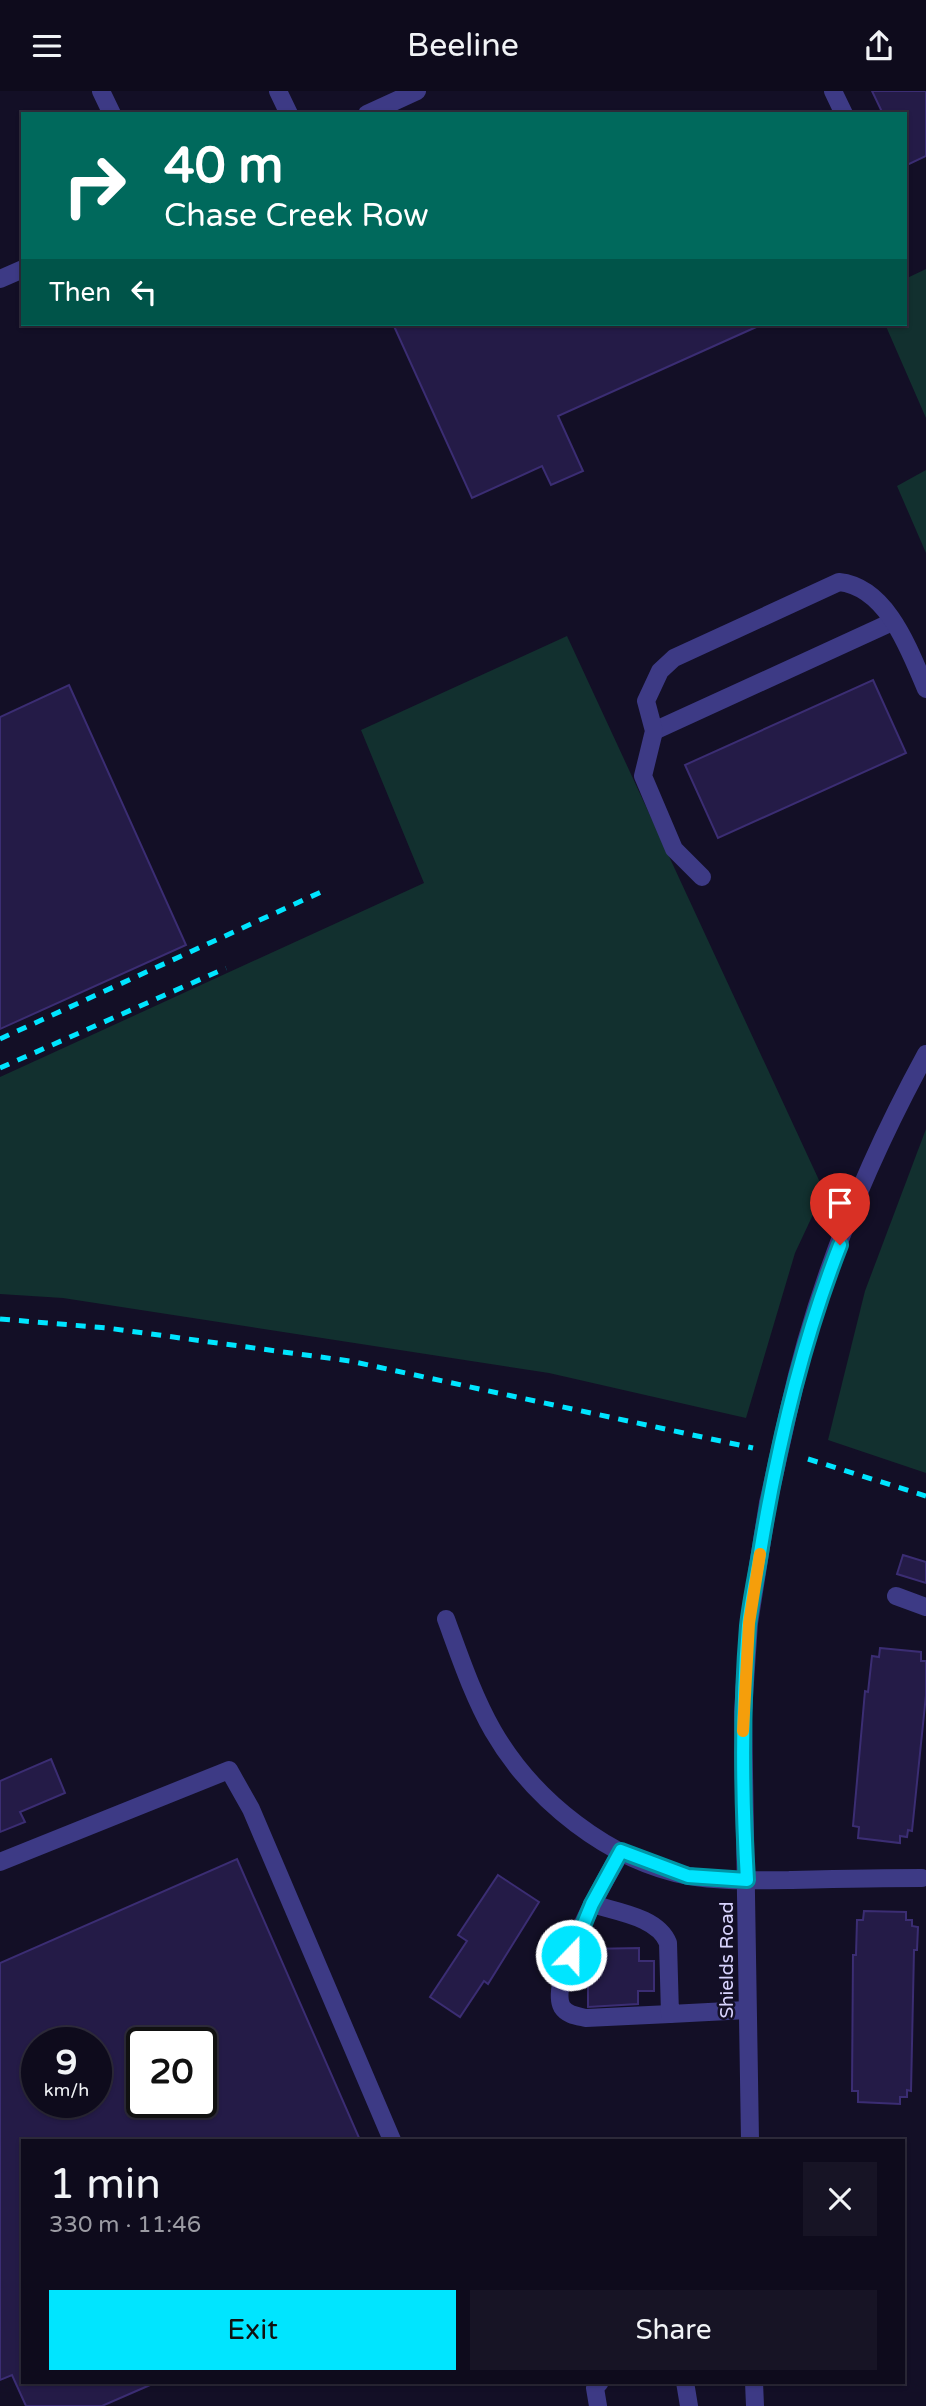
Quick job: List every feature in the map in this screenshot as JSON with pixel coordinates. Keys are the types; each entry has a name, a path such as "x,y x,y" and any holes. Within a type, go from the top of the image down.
{"street":[{"path":"101,91 111,112"},
{"path":"278,91 288,112"},
{"path":"370,112 417,91"},
{"path":"833,91 843,112"},
{"path":"0,279 21,270"},
{"path":"702,877 674,849 643,776 654,731 646,701 652,684 674,658 696,645 839,582 857,584 874,595 908,646 926,689"},
{"path":"654,731 892,622"},
{"name":"Shields Road","path":"750,2139 744,1699 749,1623 768,1503 789,1409 821,1295 877,1155 926,1054"},
{"path":"896,1596 926,1607"},
{"path":"446,1619 474,1694 494,1733 519,1768 551,1804 621,1851 688,1876 747,1880 925,1880"},
{"path":"0,1862 229,1770 251,1809 392,2139"},
{"path":"621,1851 592,1904 561,1980 559,1995 563,2008 573,2016 747,2010"},
{"path":"592,1904 656,1925 665,1934 668,1943 670,2014"},
{"path":"598,2384 594,2388 598,2406"},
{"path":"684,2384 689,2406"},
{"path":"754,2384 755,2406"}],"green space":[{"path":"926,269 926,418 886,326 907,326 907,278"},
{"path":"926,470 926,553 897,486"},
{"path":"567,636 824,1191 795,1253 746,1418 549,1373 63,1298 0,1294 0,1077 424,883 361,730"},
{"path":"926,1129 926,1473 828,1440 865,1291"}],"building":[{"path":"872,91 926,91 926,156 907,165 907,112 882,112"},
{"path":"394,326 759,326 558,416 583,471 551,485 542,466 472,498"},
{"path":"873,680 906,753 718,838 685,765"},
{"path":"69,685 186,945 0,1029 0,717"},
{"path":"903,1555 926,1562 926,1583 897,1574"},
{"path":"880,1648 921,1652 921,1661 926,1661 926,1695 912,1831 908,1830 907,1837 900,1836 900,1843 858,1838 859,1827 853,1826 865,1691 868,1692 872,1656 879,1657"},
{"path":"51,1759 65,1793 20,1812 25,1822 0,1832 0,1781"},
{"path":"237,1859 360,2139 21,2139 21,2384 152,2384 102,2406 26,2406 12,2375 0,2380 0,1963"},
{"path":"498,1875 539,1902 488,1984 484,1981 460,2017 430,1997 467,1941 458,1935"},
{"path":"864,1911 906,1912 906,1920 912,1920 912,1926 918,1927 917,1950 914,1950 911,2091 907,2090 907,2097 900,2097 900,2104 858,2102 858,2091 852,2091 853,1955 856,1955 857,1920 863,1920"},
{"path":"639,1948 639,1961 654,1961 654,1991 638,1991 638,2004 588,2007 588,1949"}],"railway":[{"path":"0,1039 321,892"},
{"path":"0,1068 226,968"},
{"path":"0,1319 107,1328 350,1361 753,1448"},
{"path":"808,1459 926,1496"}],"slow traffic":[{"path":"743,1731 749,1623 760,1554"}],"route":[{"path":"571,1955 592,1904 621,1851 647,1863 688,1876 747,1880 743,1712 749,1623 768,1503 795,1383 816,1307 840,1245"}]}
